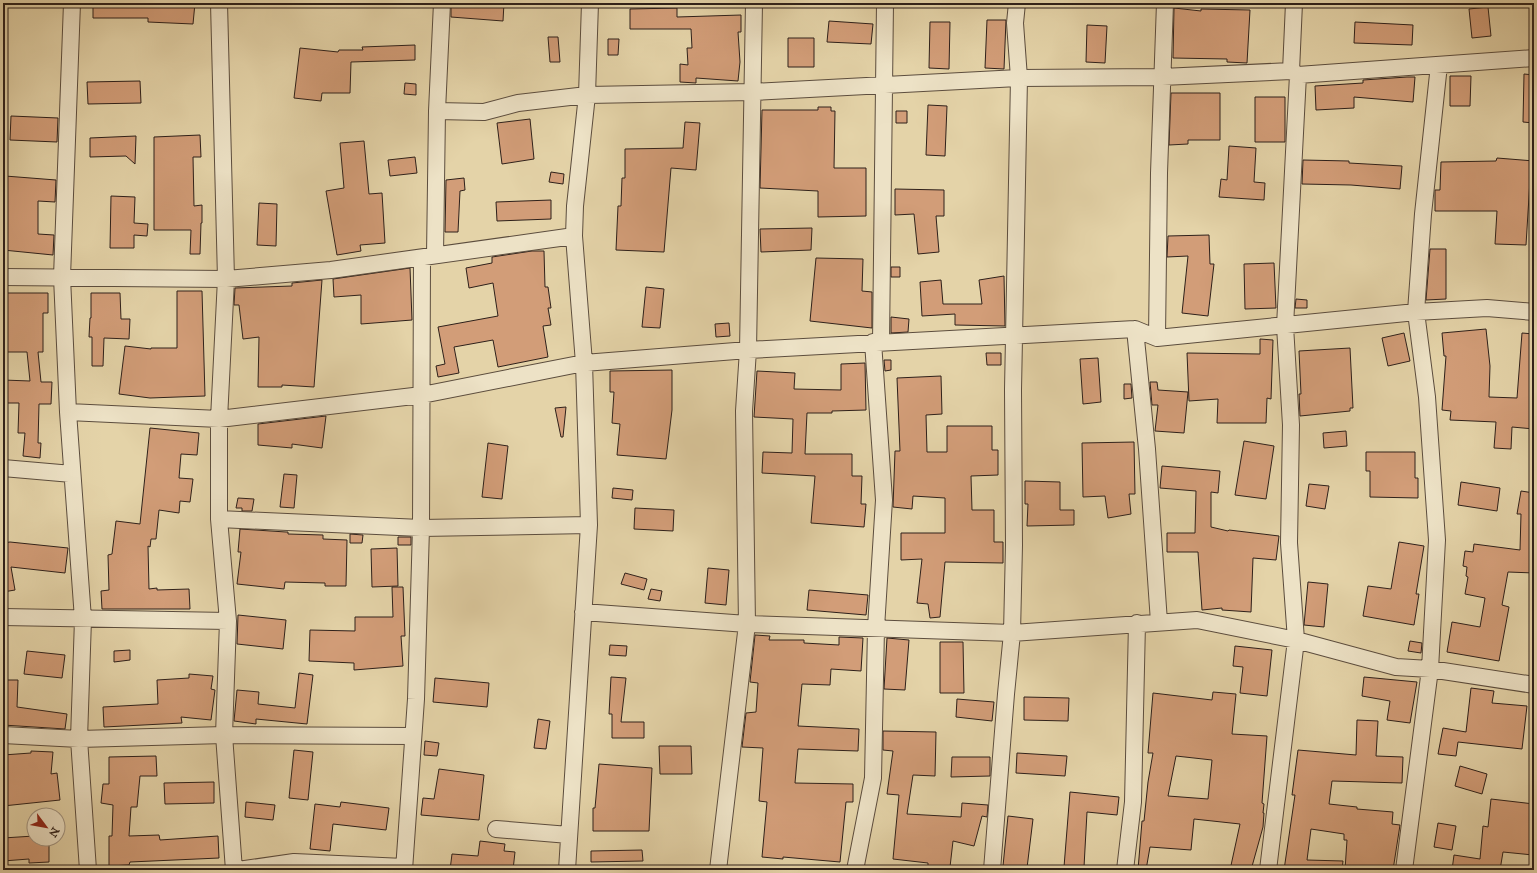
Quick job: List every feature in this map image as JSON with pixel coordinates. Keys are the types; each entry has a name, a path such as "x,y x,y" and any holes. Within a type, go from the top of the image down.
{"street":[{"path":"72,3 62,277 68,412 83,618 79,739 88,870"},
{"path":"219,3 226,279 219,419 219,519 228,621 224,735 234,870"},
{"path":"238,870 294,862 404,869 413,736 421,528 422,395 442,3"},
{"path":"570,870 567,870 568,835 589,525 584,363 574,236 587,95 590,3"},
{"path":"718,870 747,624 744,411 748,350 754,3"},
{"path":"855,870 872,778 876,628 884,500 877,342 885,85 885,3"},
{"path":"992,870 1012,633 1014,545 1013,390 1019,78 1015,23 1017,3"},
{"path":"1157,338 1159,173 1166,3"},
{"path":"1268,870 1296,640 1289,543 1291,425 1285,326 1294,73 1294,3"},
{"path":"437,111 484,112 518,103 587,95 752,92 1019,78 1162,77 1294,73 1534,58"},
{"path":"1404,870 1430,669 1437,540 1427,397 1416,312 1423,214 1439,65"},
{"path":"3,277 226,279 332,270 574,236"},
{"path":"68,412 219,419 422,395 584,363 748,350 877,342 1135,329 1157,338 1416,312 1487,308 1534,312"},
{"path":"1135,329 1147,449 1159,622"},
{"path":"3,468 72,474"},
{"path":"219,519 421,528 589,525"},
{"path":"582,612 747,624 1012,633 1137,623 1197,620 1296,640 1396,667 1430,669 1534,685"},
{"path":"3,618 228,621"},
{"path":"1125,870 1133,802 1137,623"},
{"path":"3,735 79,739 224,735 413,736"},
{"path":"496,829 568,835"}],"building":[{"path":"93,3 195,3 193,24 148,22 148,18 93,18"},
{"path":"451,3 504,3 503,21 451,17"},
{"path":"1488,7 1491,36 1472,38 1469,9"},
{"path":"677,8 677,17 741,15 741,32 738,32 740,62 738,81 696,78 696,83 680,82 680,64 688,65 687,48 692,48 691,29 630,29 630,9"},
{"path":"1174,8 1201,11 1201,9 1250,10 1247,63 1227,62 1227,59 1173,58"},
{"path":"987,20 1006,20 1004,69 985,68"},
{"path":"829,21 873,24 871,44 827,42"},
{"path":"930,22 950,22 949,69 929,68"},
{"path":"1355,22 1413,25 1412,45 1354,43"},
{"path":"1087,25 1107,26 1105,63 1086,62"},
{"path":"548,37 558,37 560,62 550,62"},
{"path":"788,38 814,38 814,67 788,67"},
{"path":"608,39 619,39 618,55 608,55"},
{"path":"415,45 415,60 351,62 350,93 322,93 321,101 294,98 300,48 338,52 339,50 363,50 362,47"},
{"path":"1524,74 1534,75 1534,123 1523,122"},
{"path":"1450,76 1471,76 1470,106 1450,106"},
{"path":"1415,77 1413,102 1354,97 1354,108 1316,110 1315,86 1363,83 1363,80"},
{"path":"140,81 141,103 88,104 87,82"},
{"path":"405,83 416,84 416,95 404,94"},
{"path":"1171,93 1220,93 1220,140 1188,140 1188,144 1169,145"},
{"path":"1255,97 1285,97 1285,142 1255,142"},
{"path":"928,105 947,106 945,156 926,155"},
{"path":"818,107 831,107 831,111 835,111 834,168 866,168 866,216 818,217 818,191 760,188 762,110 818,110"},
{"path":"896,111 907,111 907,123 896,123"},
{"path":"11,116 58,118 57,142 10,140"},
{"path":"530,119 534,159 502,164 497,123"},
{"path":"685,122 700,123 696,170 671,168 664,252 616,250 618,206 621,206 622,178 625,178 625,149 683,148"},
{"path":"200,135 201,157 193,157 194,206 202,205 200,254 190,254 191,230 154,230 154,137"},
{"path":"136,136 135,164 126,156 90,157 90,138"},
{"path":"364,141 369,194 382,193 385,243 360,245 361,251 337,255 326,191 344,188 340,143"},
{"path":"1229,146 1256,148 1254,182 1265,183 1264,200 1219,197 1221,179 1227,180"},
{"path":"415,157 417,173 390,176 388,160"},
{"path":"1497,158 1534,161 1534,181 1530,180 1526,245 1495,244 1497,211 1435,211 1435,190 1440,190 1441,162 1496,161"},
{"path":"1303,160 1349,161 1349,163 1402,166 1400,189 1351,185 1302,184"},
{"path":"551,172 564,174 563,184 549,182"},
{"path":"5,176 56,180 55,202 38,201 38,234 54,235 53,255 3,250"},
{"path":"464,178 465,190 460,191 458,232 445,232 446,180"},
{"path":"895,189 944,190 944,216 936,216 939,252 918,254 914,214 895,215"},
{"path":"111,196 135,197 134,223 148,224 147,236 134,235 134,248 110,248"},
{"path":"551,200 551,219 497,221 496,202"},
{"path":"259,203 277,204 276,246 257,245"},
{"path":"812,228 811,250 761,252 760,229"},
{"path":"1209,235 1210,264 1214,264 1208,316 1182,313 1188,256 1167,257 1168,236"},
{"path":"1430,249 1446,249 1446,299 1426,300"},
{"path":"532,251 544,251 545,287 548,287 551,308 548,308 551,325 543,326 548,357 498,367 493,340 454,347 459,373 438,377 436,366 445,364 438,327 498,316 493,283 469,288 466,268 492,263 492,257"},
{"path":"816,258 863,259 862,291 872,292 872,328 810,321"},
{"path":"1274,263 1276,308 1245,309 1244,264"},
{"path":"891,267 900,267 900,277 891,277"},
{"path":"410,268 412,320 361,324 361,295 334,297 333,279"},
{"path":"1004,276 1005,326 955,325 955,314 922,316 920,282 941,280 943,304 982,304 979,280"},
{"path":"322,280 314,387 282,385 282,387 258,387 259,337 243,339 239,305 234,305 235,288 292,286 292,283"},
{"path":"646,287 664,289 660,328 642,327"},
{"path":"177,291 202,291 205,396 150,398 119,394 125,346 151,349 177,348"},
{"path":"3,293 48,293 48,313 43,313 43,352 38,352 41,382 52,382 51,404 39,404 38,443 41,443 40,458 23,456 25,433 18,433 19,403 3,403 3,380 30,381 27,352 3,352"},
{"path":"91,293 120,293 121,319 130,319 129,339 104,338 103,366 92,366 92,337 89,337"},
{"path":"1296,299 1307,300 1307,308 1295,308"},
{"path":"891,317 909,319 908,332 891,333"},
{"path":"729,323 730,336 716,337 715,324"},
{"path":"1486,329 1490,366 1489,397 1517,398 1522,333 1534,334 1534,429 1512,427 1511,449 1494,448 1496,422 1450,420 1451,411 1442,410 1446,356 1444,356 1442,333"},
{"path":"1404,333 1410,361 1388,366 1382,338"},
{"path":"1260,339 1273,340 1271,399 1267,398 1266,423 1217,423 1218,399 1189,401 1187,353 1260,354"},
{"path":"1350,348 1353,408 1350,408 1350,411 1300,416 1299,394 1301,394 1299,351"},
{"path":"986,353 1001,353 1001,365 987,365"},
{"path":"1098,358 1101,402 1083,404 1080,359"},
{"path":"884,360 891,360 891,370 885,371"},
{"path":"865,363 866,410 832,411 832,413 807,413 805,454 852,454 852,476 862,476 861,504 866,504 864,527 811,523 815,476 762,473 763,452 792,453 793,419 754,417 757,371 795,373 794,389 841,390 841,364"},
{"path":"672,370 672,410 666,459 617,455 620,424 612,423 614,392 610,392 610,371"},
{"path":"941,376 942,414 926,415 927,452 947,452 947,426 992,426 992,450 998,450 998,475 971,476 972,510 994,510 994,542 1003,542 1003,563 945,562 940,617 930,618 928,604 917,603 922,559 901,560 901,533 945,533 945,498 913,496 912,509 893,507 895,451 900,451 897,378"},
{"path":"1150,382 1157,382 1158,390 1188,392 1184,433 1155,431 1158,405 1152,405"},
{"path":"1124,384 1131,384 1132,398 1124,399"},
{"path":"566,407 563,437 561,437 555,408"},
{"path":"326,416 322,448 292,444 292,448 258,445 258,424"},
{"path":"150,428 199,433 197,455 181,454 179,478 193,479 190,502 180,501 179,513 159,510 156,539 151,539 150,547 148,546 149,589 189,589 190,609 102,609 101,591 109,590 108,555 112,554 116,521 140,524"},
{"path":"1346,431 1347,446 1324,448 1323,433"},
{"path":"1244,441 1274,446 1266,499 1235,495"},
{"path":"1134,442 1135,494 1129,494 1131,514 1108,518 1105,496 1083,497 1082,443"},
{"path":"488,443 508,446 502,499 482,497"},
{"path":"1366,452 1415,452 1415,478 1418,478 1418,498 1370,497 1370,471 1366,471"},
{"path":"1162,466 1220,471 1218,493 1211,492 1211,527 1228,531 1279,536 1276,560 1253,558 1251,612 1222,610 1222,608 1202,610 1198,552 1167,552 1167,533 1195,533 1196,491 1160,488"},
{"path":"284,474 297,475 294,508 280,507"},
{"path":"1025,481 1060,482 1060,510 1074,510 1074,525 1027,526 1028,504 1025,504"},
{"path":"1461,482 1500,488 1497,511 1458,505"},
{"path":"1309,484 1329,486 1325,509 1306,506"},
{"path":"613,488 633,490 632,500 612,498"},
{"path":"1521,491 1534,493 1534,573 1508,572 1502,605 1509,607 1499,661 1447,652 1452,622 1480,627 1485,598 1465,594 1468,577 1466,576 1467,567 1463,566 1465,551 1473,552 1474,544 1520,550 1521,514 1517,514"},
{"path":"238,498 254,499 252,511 242,511 242,508 236,508"},
{"path":"635,508 674,510 673,531 634,529"},
{"path":"240,529 288,532 288,534 323,535 323,539 347,540 346,586 325,586 325,583 285,582 284,589 237,584 241,552 238,552"},
{"path":"350,534 363,535 362,543 350,543"},
{"path":"398,537 411,537 411,545 398,545"},
{"path":"10,542 68,548 65,573 11,567 15,590 3,592 3,543"},
{"path":"1399,542 1424,546 1416,594 1419,594 1414,625 1363,616 1368,586 1391,589"},
{"path":"397,548 398,586 372,587 371,549"},
{"path":"708,568 729,570 726,605 705,603"},
{"path":"625,573 647,579 644,590 621,584"},
{"path":"1308,582 1328,584 1324,627 1304,625"},
{"path":"392,587 403,587 405,636 401,636 403,666 354,670 354,663 309,661 310,630 355,631 355,617 393,617"},
{"path":"651,589 662,591 660,601 648,599"},
{"path":"809,590 868,595 866,615 807,610"},
{"path":"238,615 286,620 283,649 237,644"},
{"path":"755,635 770,636 769,640 804,640 804,643 839,645 839,637 863,638 861,671 831,669 830,685 802,684 798,726 859,729 858,751 798,749 795,783 853,784 853,802 846,802 840,862 783,857 783,859 762,857 767,802 759,801 763,748 742,747 746,713 756,712 758,683 750,682"},
{"path":"887,638 909,640 905,690 884,689"},
{"path":"1410,641 1422,643 1421,653 1408,651"},
{"path":"940,642 963,642 964,693 940,693"},
{"path":"610,645 627,646 626,656 609,655"},
{"path":"1235,646 1272,650 1267,696 1240,693 1243,667 1233,666"},
{"path":"130,650 130,660 114,662 114,651"},
{"path":"27,651 65,655 62,678 24,674"},
{"path":"299,673 313,675 307,724 256,719 256,724 234,721 237,690 259,692 258,704 295,708"},
{"path":"189,674 213,676 211,689 215,690 211,720 181,717 182,723 104,727 103,707 158,704 157,680 189,678"},
{"path":"611,677 626,678 621,722 644,722 644,738 612,738 612,714 609,714"},
{"path":"1364,677 1417,682 1410,723 1387,720 1390,701 1362,696"},
{"path":"435,678 489,683 487,707 433,702"},
{"path":"3,680 18,680 17,707 67,714 65,729 3,725"},
{"path":"1471,688 1494,691 1492,703 1527,706 1522,749 1458,742 1456,756 1438,754 1443,728 1466,732"},
{"path":"1213,692 1236,694 1232,734 1267,736 1262,803 1264,804 1263,827 1251,870 1230,870 1240,824 1194,819 1191,850 1150,847 1146,870 1138,870 1142,821 1144,821 1153,753 1148,753 1153,693 1212,700","holes":["1176,756 1212,760 1208,799 1168,796"]},
{"path":"1024,697 1069,698 1068,721 1024,720"},
{"path":"957,699 994,702 992,721 956,717"},
{"path":"538,719 550,721 546,749 534,748"},
{"path":"1357,720 1378,721 1376,756 1403,757 1402,783 1332,781 1329,804 1357,807 1357,809 1393,812 1392,824 1400,825 1393,870 1345,870 1347,840 1344,840 1344,834 1311,829 1307,860 1343,861 1342,870 1284,870 1295,795 1292,795 1298,750 1356,755"},
{"path":"883,731 936,732 935,776 913,775 907,814 961,817 962,803 988,805 987,817 982,816 974,846 953,841 950,867 928,866 928,863 893,859 899,795 887,794 893,751 883,750"},
{"path":"425,741 439,743 437,756 424,755"},
{"path":"659,746 691,746 692,774 660,774"},
{"path":"294,750 313,752 308,800 289,798"},
{"path":"31,751 53,752 51,774 57,773 60,800 3,806 3,755 31,753"},
{"path":"1017,753 1067,756 1065,776 1016,773"},
{"path":"156,756 157,776 140,776 137,807 131,807 129,836 159,835 160,840 218,836 219,858 130,862 129,865 109,866 109,836 112,836 113,805 101,803 103,784 109,784 109,757"},
{"path":"952,757 990,757 990,776 951,777"},
{"path":"599,764 652,768 649,831 593,831 593,808 595,808"},
{"path":"1460,766 1487,774 1482,794 1455,786"},
{"path":"439,769 484,775 479,820 421,815 423,798 434,799"},
{"path":"214,782 214,803 165,804 164,783"},
{"path":"1070,792 1119,797 1117,815 1087,812 1084,867 1064,867"},
{"path":"1491,799 1534,804 1533,855 1503,852 1500,870 1452,870 1454,855 1480,859 1483,826 1488,827"},
{"path":"246,802 275,805 273,820 245,817"},
{"path":"341,802 389,808 386,830 333,824 330,851 310,849 315,804 340,807"},
{"path":"1008,816 1033,819 1027,868 1003,866"},
{"path":"1438,823 1456,826 1452,850 1434,847"},
{"path":"26,837 26,847 49,847 49,862 29,863 29,859 3,861 3,838"},
{"path":"480,841 505,844 504,851 515,852 513,870 450,870 452,854 478,856"},
{"path":"642,850 643,861 591,862 591,851"}]}
